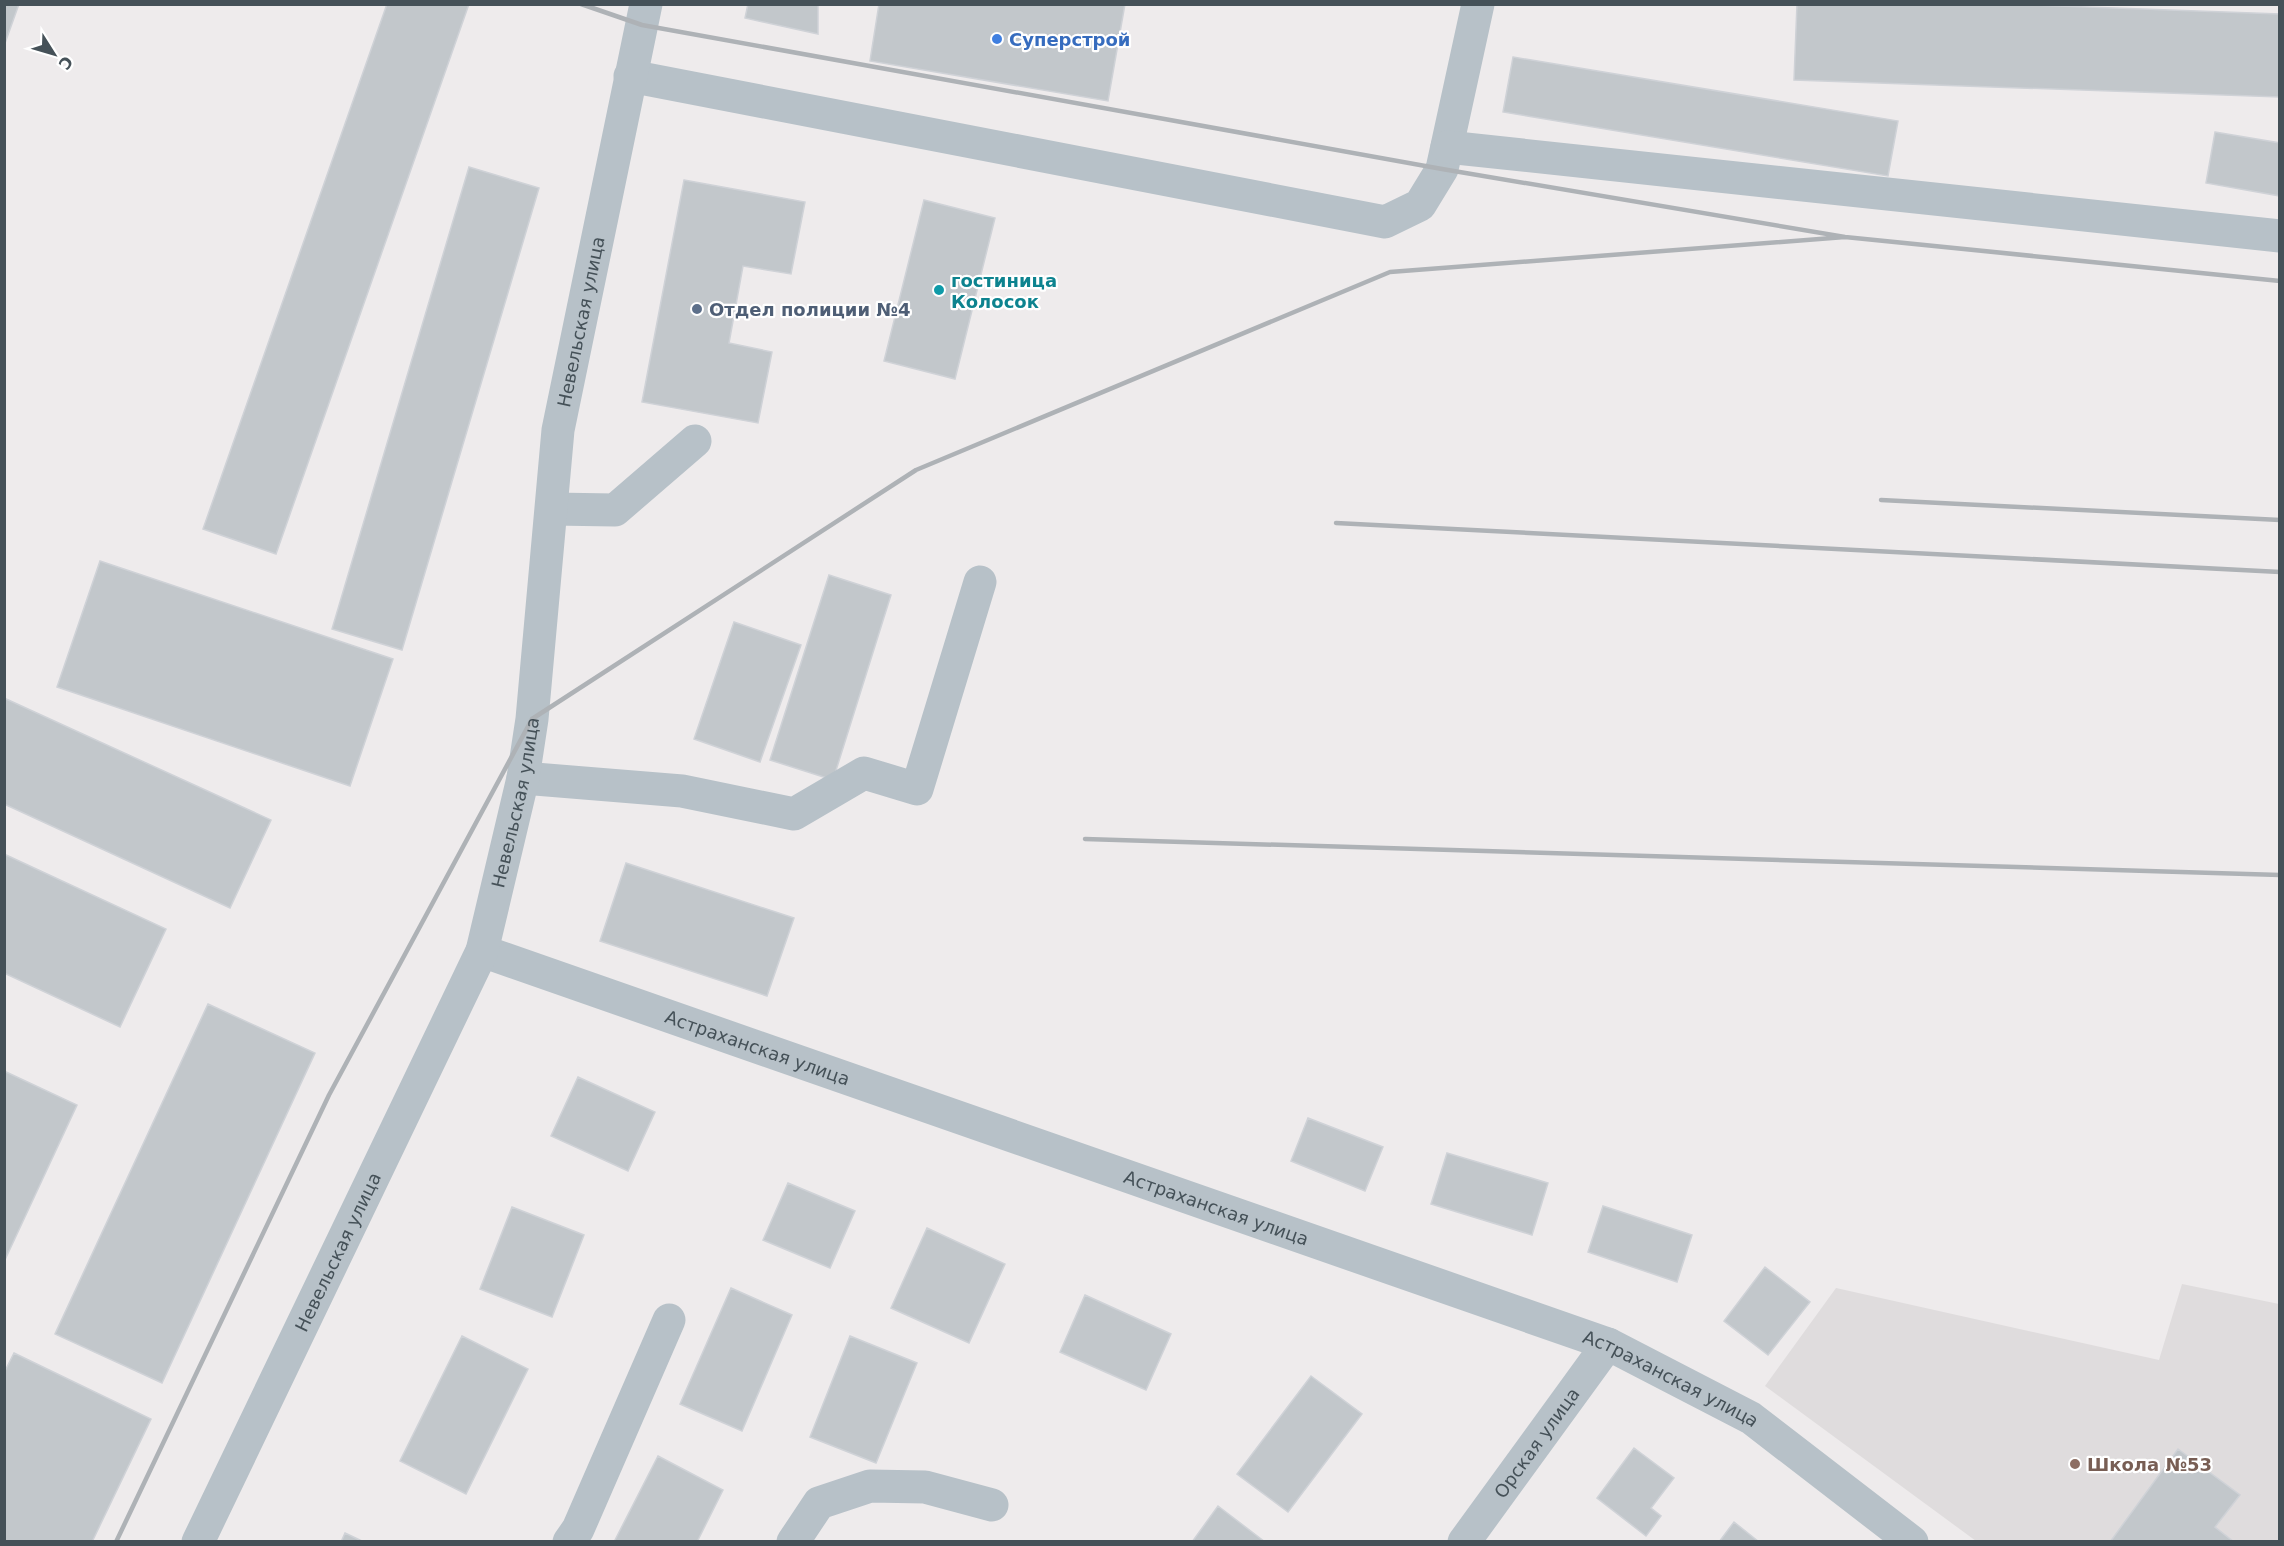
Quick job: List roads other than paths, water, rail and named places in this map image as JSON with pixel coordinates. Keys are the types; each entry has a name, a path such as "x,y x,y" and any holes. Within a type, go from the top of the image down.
{"street":[{"name":"Невельская улица","path":"198,1542 482,951 522,778 532,719 558,430 646,4"},
{"path":"630,76 1385,222 1420,205 1442,169 1478,4"},
{"path":"1448,147 2280,236"},
{"path":"552,509 615,510 695,441"},
{"path":"522,778 682,791 794,813 864,773 917,789 980,582"},
{"name":"Астраханская улица","path":"482,951 1608,1344 1751,1418 1912,1542"},
{"path":"568,1542 578,1529 669,1320"},
{"name":"Орская улица","path":"1464,1542 1608,1344"},
{"path":"794,1542 819,1503 870,1486 926,1487 993,1505"}],"railway":[{"path":"581,4 642,25 1442,169 1845,237 2280,281"},
{"path":"116,1542 329,1095 532,719 916,470 1390,272 1845,237"},
{"path":"1881,500 2280,520"},
{"path":"1336,523 2280,572"},
{"path":"1085,839 2280,875"}],"place":[{"name":"Суперстрой","path":"997,39"},
{"name":"гостиница Колосок","path":"939,290"},
{"name":"Отдел полиции №4","path":"697,309"},
{"name":"Школа №53","path":"2075,1464"}]}
